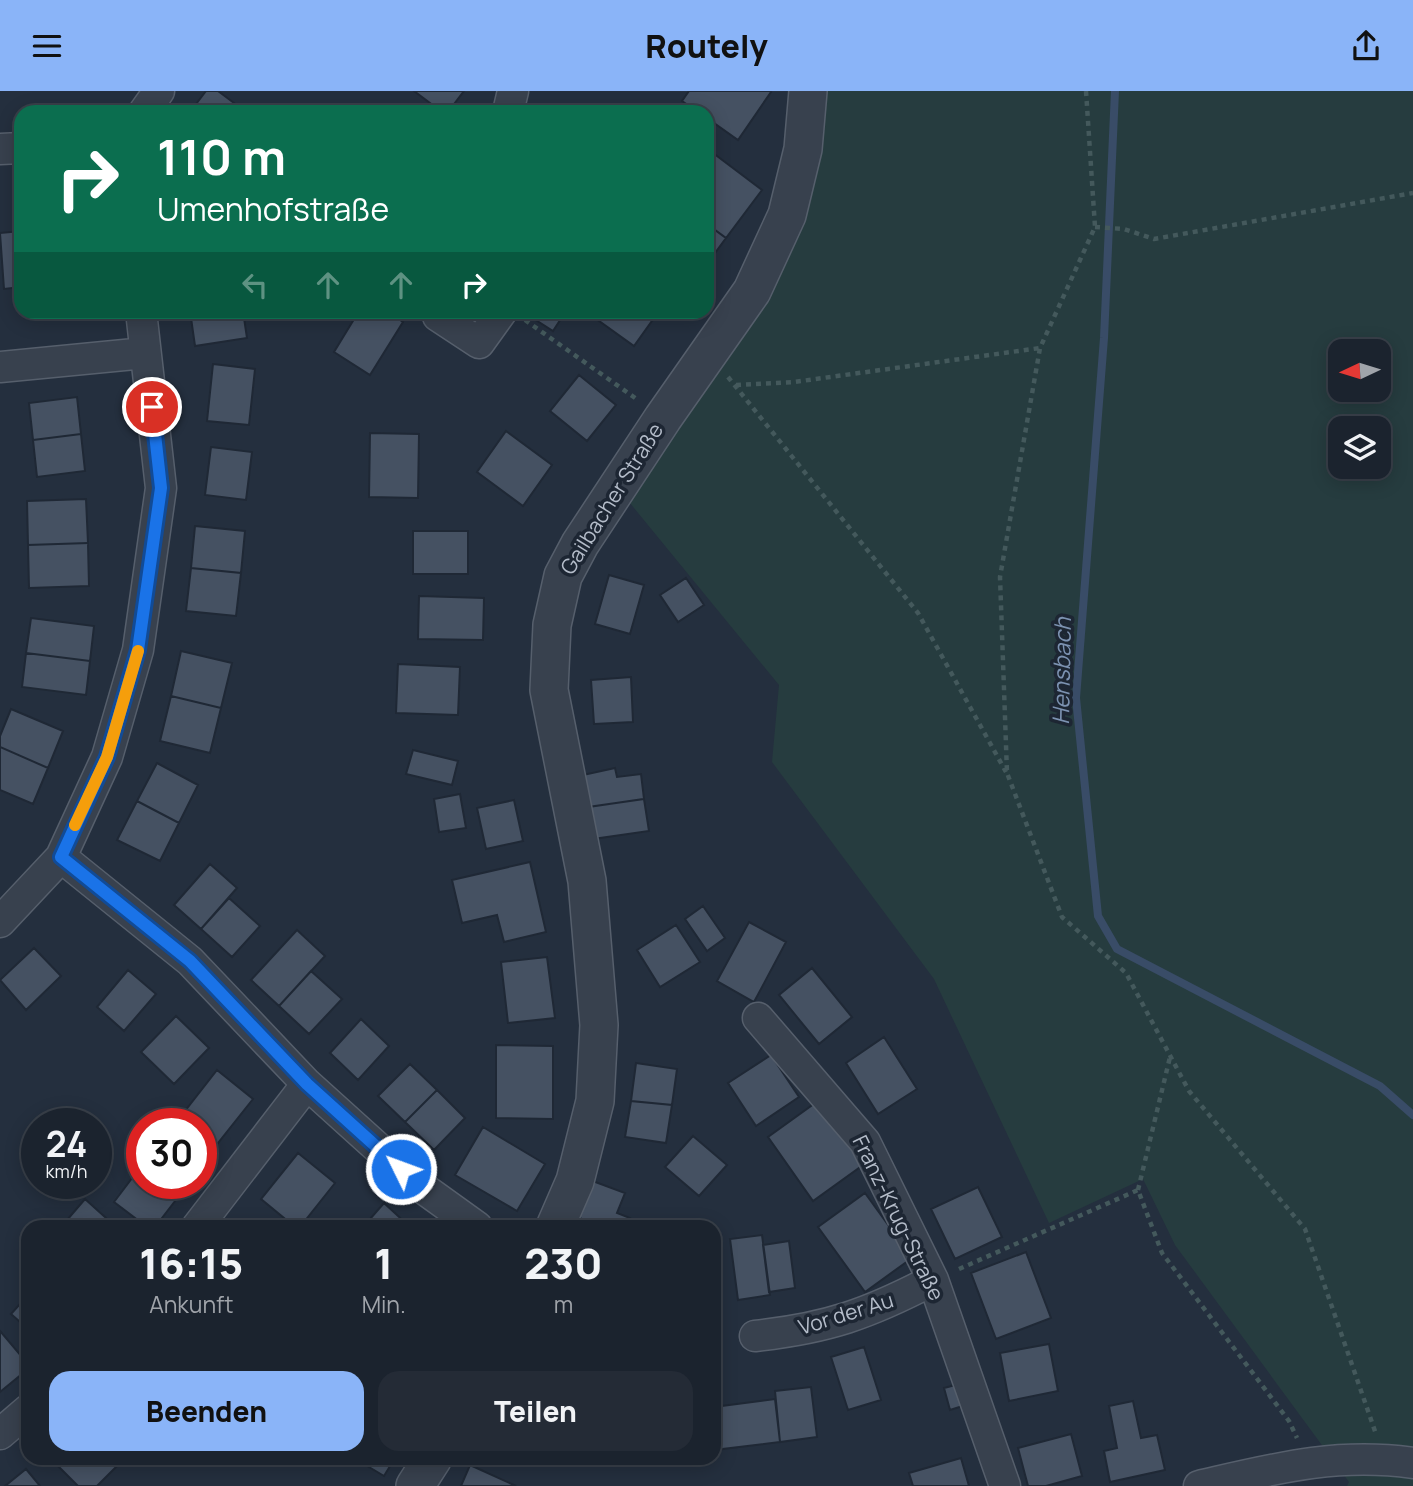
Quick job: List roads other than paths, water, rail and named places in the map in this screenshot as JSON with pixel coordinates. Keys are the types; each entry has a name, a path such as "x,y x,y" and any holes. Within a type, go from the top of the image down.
{"street":[{"name":"Gailbacher Straße","path":"558,1220 575,1181 595,1101 599,1025 587,881 549,690 552,625 562,576 580,544 752,291 787,215 803,149 808,91"},
{"path":"0,922 61,857 107,757 138,650 161,488 142,319"},
{"path":"443,319 479,343 508,319"},
{"path":"0,367 145,353"},
{"path":"61,857 190,961 307,1084 420,1186 467,1220"},
{"name":"Franz-Krug-Straße","path":"758,1018 865,1142 933,1280 1004,1486"},
{"path":"202,1220 307,1084"},
{"name":"Vor der Au","path":"755,1336 814,1329 880,1308 933,1280"},
{"path":"0,1434 21,1416"},
{"path":"1199,1486 1307,1461 1399,1461"},
{"path":"415,1486 428,1465"}],"waterway":[{"name":"Hensbach","path":"1115,91 1104,338 1076,698 1098,916 1117,949 1380,1086 1413,1115"}]}
